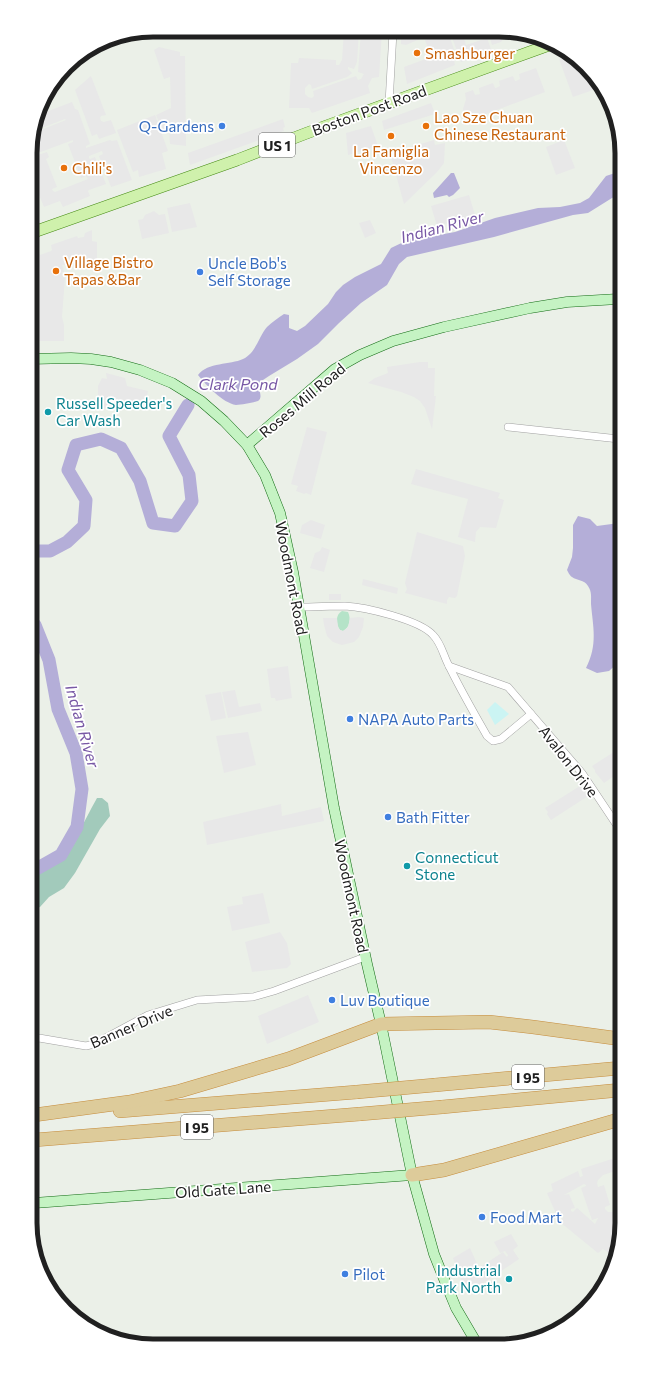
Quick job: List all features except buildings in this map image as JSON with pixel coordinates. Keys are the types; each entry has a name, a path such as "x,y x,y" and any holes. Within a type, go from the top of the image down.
{"highway":[{"path":"37,1115 128,1102 180,1091 288,1059 381,1024 489,1022 615,1039"},
{"name":"I 95","path":"37,1118 357,1092 615,1069"},
{"name":"I 95","path":"37,1140 360,1114 615,1091"},
{"path":"412,1175 444,1170 615,1121"}],"main road":[{"name":"Boston Post Road","path":"37,231 231,162 545,46"},
{"name":"Roses Mill Road","path":"37,359 91,359 130,366 154,375 172,383 201,401 224,421 247,445 335,369 360,355 393,341 444,327 530,308 567,302 615,299"},
{"name":"Woodmont Road","path":"247,445 265,475 280,513 293,572 334,808 412,1175 434,1254 456,1308 474,1339"},
{"name":"Old Gate Lane","path":"37,1203 412,1175"}],"street":[{"path":"389,103 393,37"},
{"path":"508,427 615,439"},
{"name":"Avalon Drive","path":"299,607 345,606 365,609 415,623 426,629 437,639 449,666 490,739 497,741 531,714"},
{"name":"Avalon Drive","path":"449,666 508,687 582,773 615,822"},
{"name":"Banner Drive","path":"37,1038 86,1046 94,1044 148,1015 196,1000 253,997 274,991 365,957"}],"green space":[{"path":"342,611 348,612 349,617 347,628 343,631 340,630 337,622 337,617"},
{"path":"97,798 102,798 108,803 110,816 100,829 75,873 64,888 49,897 40,907 37,908 37,863 52,863 62,857 73,842"}],"shaded area":[{"path":"344,37 359,37 357,62 354,69 348,67 352,73 347,77 312,89 311,85 309,84 305,88 305,94 308,97 312,98 314,96 313,91 356,76 358,80 361,79 364,74 358,72 361,37 382,37 379,77 372,78 368,86 370,93 312,113 309,108 289,108 291,63 298,63 299,58 336,60 336,65 339,65 342,60"},
{"path":"401,37 425,37 406,45 401,44"},
{"path":"434,37 450,37 457,58 454,60 455,65 407,84 404,67 431,57 425,40"},
{"path":"452,37 464,37 466,45 487,38 492,52 461,62"},
{"path":"490,37 505,37 501,42 492,45"},
{"path":"159,47 180,52 180,56 185,56 186,146 170,144 169,129 163,131 156,115 171,108 170,77 164,79 154,50"},
{"path":"565,57 581,71 596,89 573,97 559,59"},
{"path":"536,68 545,92 467,121 463,109 466,99 465,93 473,90 475,95 480,94 479,88 493,83 496,88 500,86 499,81 513,76 516,81 520,79 519,74"},
{"path":"91,76 106,115 101,116 101,121 104,122 111,120 116,133 99,139 97,134 92,136 75,90"},
{"path":"72,102 75,109 78,110 90,144 86,146 86,148 110,140 117,140 132,180 111,187 99,156 103,154 102,151 89,156 89,158 95,157 106,184 89,190 90,196 63,207 60,201 44,207 37,190 37,145 40,130 66,120 65,119 40,129 44,113","holes":["73,140 73,142 68,144 81,178 86,176 88,179 55,192 52,189 57,187 46,159 49,157 47,152 41,154 38,153"]},
{"path":"431,103 435,114 384,130 382,121"},
{"path":"155,115 168,151 162,153 166,169 139,177 138,170 133,172 117,130"},
{"path":"283,119 285,127 283,128 284,131 190,165 188,153"},
{"path":"371,126 378,146 348,155 346,133"},
{"path":"434,140 435,145 445,143 444,163 437,172 404,204 390,153"},
{"path":"564,140 575,168 556,175 546,147"},
{"path":"469,195 475,215 437,226 431,206"},
{"path":"190,203 197,227 172,232 167,208"},
{"path":"154,211 159,215 165,214 169,233 142,239 138,220 143,219 145,215"},
{"path":"370,220 376,233 365,238 359,223"},
{"path":"92,230 92,241 97,242 97,262 62,265 64,272 62,272 62,275 65,278 62,317 64,325 64,341 37,341 37,250 40,255 51,251 51,245 77,236 78,238 84,237 85,233"},
{"path":"428,362 428,368 435,368 434,396 436,396 432,429 425,408 420,401 401,392 368,383 375,378 388,373 387,367"},
{"path":"106,373 125,378 127,386 148,391 145,405 136,403 113,406 98,410 98,386 102,378 107,379"},
{"path":"307,427 327,432 311,495 296,491 298,486 291,484"},
{"path":"416,469 500,493 498,498 504,500 496,528 480,527 476,532 475,542 458,537 468,499 411,484"},
{"path":"311,520 325,525 321,539 300,533 302,525"},
{"path":"417,532 463,546 465,556 457,596 455,598 449,597 447,604 405,593 407,589 405,583"},
{"path":"322,547 330,550 324,572 310,568 315,553 320,551"},
{"path":"363,579 398,588 397,594 362,585"},
{"path":"329,594 341,594 341,600 329,600"},
{"path":"323,618 337,618 338,627 343,631 348,627 350,618 364,618 363,627 359,637 354,642 342,645 333,642 327,636"},
{"path":"288,666 292,698 276,701 275,698 271,698 267,669"},
{"path":"235,690 239,707 260,703 262,711 228,718 222,692"},
{"path":"221,692 226,718 211,721 205,695"},
{"path":"495,702 509,714 495,725 487,710"},
{"path":"248,732 256,765 224,773 216,736"},
{"path":"615,751 615,775 604,783 592,766"},
{"path":"580,786 588,796 551,820 545,808"},
{"path":"281,804 282,816 321,807 324,821 207,845 203,822"},
{"path":"263,893 270,923 232,931 227,907 243,904 242,897"},
{"path":"280,932 287,943 291,964 287,968 252,972 245,942"},
{"path":"308,995 319,1022 267,1044 258,1016"},
{"path":"615,1158 615,1171 603,1175 597,1183 598,1187 604,1185 610,1205 605,1207 605,1209 608,1212 615,1211 615,1231 611,1254 603,1249 598,1253 560,1222 564,1216 562,1214 557,1216 547,1193 553,1191 551,1184 578,1171 580,1177 583,1176 581,1169","holes":["584,1184 586,1186 581,1188 592,1220 598,1218 595,1224 577,1208 573,1212 571,1211 571,1209 575,1208 569,1194 564,1195"]},
{"path":"511,1234 518,1246 513,1250 519,1259 473,1290 469,1282 463,1284 453,1258 470,1248 479,1268 503,1252 507,1257 508,1255 505,1251 500,1253 494,1242"}],"water":[{"path":"451,173 454,173 460,188 449,197 447,195 434,198 433,193"},
{"name":"Clark Pond","path":"615,173 615,196 588,213 573,215 494,237 407,257 399,264 387,285 361,303 318,344 263,380 259,386 261,396 258,401 241,405 231,404 215,393 198,375 207,368 243,359 254,349 267,327 284,314 289,315 289,328 297,331 305,326 328,304 343,285 381,264 391,248 412,238 455,232 495,218 538,208 560,207 580,203 589,198 606,176"},
{"path":"578,516 590,519 597,526 615,524 615,666 609,671 597,673 586,668 592,652 594,636 591,595 586,584 571,576 567,570 572,557 573,525"}],"waterway":[{"name":"Indian River","path":"37,551 50,551 67,542 84,526 86,500 68,470 76,445 101,439 121,448 140,481 153,523 175,526 192,501 189,475 169,436 188,405"},
{"name":"Indian River","path":"37,630 49,660 58,709 76,753 82,789 77,827 61,855 37,868"}],"place":[{"name":"Smashburger","path":"417,53"},
{"name":"Q-Gardens","path":"222,126"},
{"name":"Lao Sze Chuan Chinese Restaurant","path":"426,126"},
{"name":"La Famiglia Vincenzo","path":"391,136"},
{"name":"Chili's","path":"64,168"},
{"name":"Village Bistro Tapas &Bar","path":"56,271"},
{"name":"Uncle Bob's Self Storage","path":"200,272"},
{"name":"Russell Speeder's Car Wash","path":"48,412"},
{"name":"NAPA Auto Parts","path":"350,719"},
{"name":"Bath Fitter","path":"388,817"},
{"name":"Connecticut Stone","path":"407,866"},
{"name":"Luv Boutique","path":"332,1000"},
{"name":"Food Mart","path":"482,1217"},
{"name":"Pilot","path":"345,1274"},
{"name":"Industrial Park North","path":"509,1279"}]}
